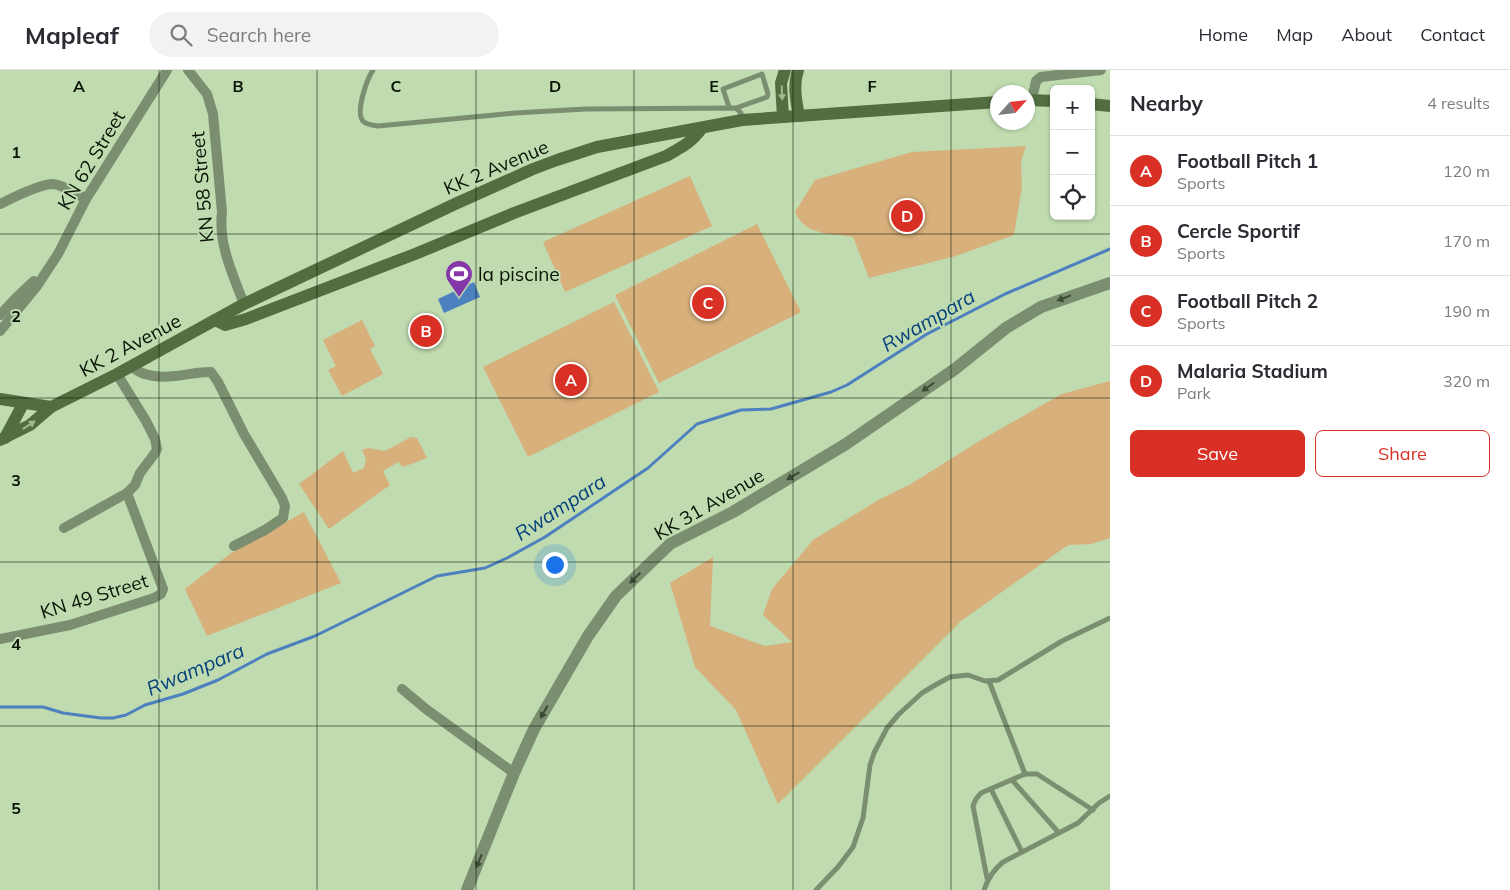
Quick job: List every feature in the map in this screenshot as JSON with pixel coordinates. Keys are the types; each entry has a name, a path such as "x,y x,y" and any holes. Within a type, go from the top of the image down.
{"main road":[{"path":"783,117 782,83 785,70"},
{"path":"798,70 795,81 799,116"},
{"path":"1035,100 1050,101"},
{"name":"KK 2 Avenue","path":"3,439 30,425 51,407 132,366 244,304 455,204 557,160 597,148 742,120 990,103"},
{"path":"1095,104 1110,106"},
{"path":"215,320 225,325 246,319 415,254 514,213 666,156 695,138 702,128"},
{"path":"0,399 51,407"},
{"name":"KK 2 Avenue","path":"3,439 23,404"}],"street":[{"name":"KN 62 Street","path":"0,331 37,286 58,254 86,199 167,70"},
{"name":"KN 58 Street","path":"188,70 207,94 213,114 224,247 244,304"},
{"path":"1035,85 1041,77 1101,70"},
{"path":"0,204 40,187 52,184 63,187 86,199"},
{"name":"KN 62 Street","path":"0,316 48,268"},
{"name":"KK 31 Avenue","path":"467,890 514,773 534,729 588,636 616,596 670,544 733,512 846,444 955,369 1006,328 1041,307 1110,283"},
{"path":"132,366 144,374 162,377 211,372 218,382 244,434 285,506 283,518 234,546"},
{"path":"64,528 127,493 135,485 140,473 157,449 155,439 146,421 117,374"},
{"name":"KN 49 Street","path":"0,639 70,625 154,598 161,594 163,584 127,493"},
{"path":"402,689 426,709 514,773"}],"lane":[{"path":"373,70 364,92 360,116 368,124 378,126 515,113 586,109 736,108 767,97 768,94 762,74 723,90 729,107"},
{"path":"736,108 741,113 742,120"},
{"path":"816,890 838,867 853,847 863,818 870,765 874,753 887,728 899,714 922,693 943,680 950,677 968,675 989,681 998,680 1062,641 1110,618"},
{"path":"989,681 1025,774"},
{"path":"984,890 987,878 973,806 981,793 1025,774 1037,774 1093,810"},
{"path":"1012,780 1059,833"},
{"path":"991,789 1022,852"},
{"path":"987,878 996,867 1078,823 1099,803 1110,796"}],"shaded area":[{"path":"1026,146 1021,161 1022,187 1014,235 956,256 869,278 853,237 828,234 812,229 799,220 795,212 815,180 912,152"},
{"path":"690,176 712,226 565,292 543,242"},
{"path":"757,224 801,312 659,383 615,295"},
{"path":"614,302 659,392 528,457 483,367"},
{"path":"362,320 375,346 370,349 383,374 342,396 328,370 336,366 323,340"},
{"path":"1110,381 1110,538 1091,544 1068,545 961,621 778,804 736,710 695,667 670,583 713,557 710,626 765,646 792,642 763,615 772,589 813,540 1062,394"},
{"path":"411,437 417,438 427,458 403,467 398,462 383,471 390,485 329,529 299,484 343,451 353,473 364,468 366,459 362,450 368,448 385,451"},
{"path":"304,512 341,583 207,636 185,589 231,553"}],"water":[{"name":"la piscine","path":"474,282 480,297 444,313 438,299"}],"waterway":[{"name":"Rwampara","path":"0,707 43,707 63,713 113,718 126,715 145,705 183,694 218,680 267,654 315,636 437,576 485,568 507,558 545,537 648,468 697,424 741,410 771,409 831,392 847,385 927,334 1005,294 1110,249"}],"place":[{"name":"Malaria Stadium","path":"907,216"},
{"name":"la piscine","path":"459,298"},
{"name":"Football Pitch 2","path":"708,303"},
{"name":"Cercle Sportif","path":"426,331"},
{"name":"Football Pitch 1","path":"571,380"}]}
